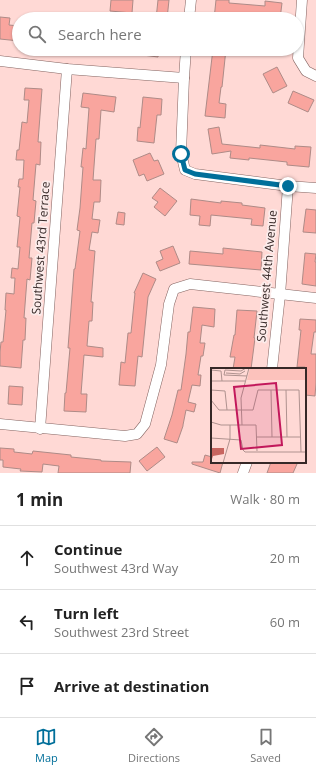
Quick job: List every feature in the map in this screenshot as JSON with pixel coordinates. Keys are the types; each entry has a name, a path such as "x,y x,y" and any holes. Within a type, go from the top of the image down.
{"street":[{"path":"190,12 191,0"},
{"path":"301,12 302,0"},
{"path":"186,56 181,154 185,170 195,174 288,186 316,188"},
{"path":"298,56 306,71 316,76"},
{"path":"0,61 67,69 184,78"},
{"name":"Southwest 43rd Terrace","path":"40,429 67,69"},
{"name":"Southwest 44th Avenue","path":"272,368 280,295 288,186"},
{"path":"0,424 126,436 137,434 145,424 162,365 169,304 174,289 190,284 316,298"},
{"path":"243,473 247,463"}],"building":[{"path":"111,0 133,0 132,12 110,11"},
{"path":"158,0 169,0 168,12 157,12"},
{"path":"216,0 229,0 229,3 265,6 265,1 282,3 281,12 215,12"},
{"path":"0,17 10,18 9,25 12,25 12,40 0,39"},
{"path":"212,56 225,56 219,103 226,104 225,118 205,116"},
{"path":"277,67 287,86 273,93 263,74"},
{"path":"25,88 42,89 38,142 41,142 40,165 36,164 33,200 36,201 34,223 32,223 29,258 32,258 30,280 27,279 24,318 26,318 25,340 23,340 21,368 0,366 0,352 1,342 3,342 6,293 14,294 15,278 11,278 12,268 18,269 20,247 17,247 20,217 17,216 20,187 18,187 19,179 23,179 24,160 16,160 17,150 19,150 22,122 27,123 29,100 24,100"},
{"path":"293,91 314,100 308,112 288,103"},
{"path":"83,93 116,97 114,112 101,110 99,139 96,139 93,180 101,180 100,202 94,202 92,219 100,220 98,233 92,232 89,250 95,251 91,302 93,302 92,321 89,321 87,346 103,348 103,357 84,355 81,394 87,394 86,412 64,411 70,348 68,348 74,269 80,231 77,230 83,167 81,167 83,148 86,149 89,108 81,107"},
{"path":"143,97 162,99 161,115 157,115 154,143 137,141 138,127 140,128"},
{"path":"219,127 222,144 260,148 260,145 295,149 295,146 311,147 309,167 287,165 287,162 249,158 249,160 230,158 231,151 212,154 208,129"},
{"path":"150,153 154,161 158,160 164,174 147,181 144,174 139,176 133,160"},
{"path":"160,188 177,201 165,216 154,207 158,202 152,198"},
{"path":"191,199 221,203 221,201 242,203 242,205 265,208 263,226 251,225 252,219 211,215 210,226 199,225 200,216 190,215"},
{"path":"306,209 316,210 316,233 303,232"},
{"path":"118,212 125,213 124,225 116,224"},
{"path":"173,246 180,263 160,271 156,262 163,259 160,251"},
{"path":"223,248 262,252 261,270 189,264 190,251 223,254"},
{"path":"305,253 316,254 316,286 302,284"},
{"path":"143,273 156,279 148,297 142,357 138,356 135,386 119,385 121,362 125,363 128,333 131,333 134,293"},
{"path":"193,307 215,309 214,327 202,325 200,343 205,343 198,375 201,375 200,386 192,385 188,402 196,404 194,412 186,410 183,426 177,443 164,439 178,390 181,390 188,332 190,332"},
{"path":"237,310 257,311 251,368 233,368 235,357 230,357 235,335"},
{"path":"300,319 316,320 316,332 314,332 311,354 316,354 315,396 306,395 306,368 297,367 301,330 299,330"},
{"path":"9,386 23,387 22,405 8,404"},
{"path":"157,447 165,457 147,471 139,461"},
{"path":"0,448 14,449 14,452 32,454 33,451 71,455 71,457 101,461 131,462 130,473 58,473 59,466 43,464 42,472 20,471 21,469 3,467 3,460 0,460"},
{"path":"205,455 211,457 211,463 223,463 220,473 192,464 192,462 203,462"},
{"path":"271,463 297,464 293,473 267,473"}],"route":[{"path":"181,154 185,170 195,174 288,186"}]}
